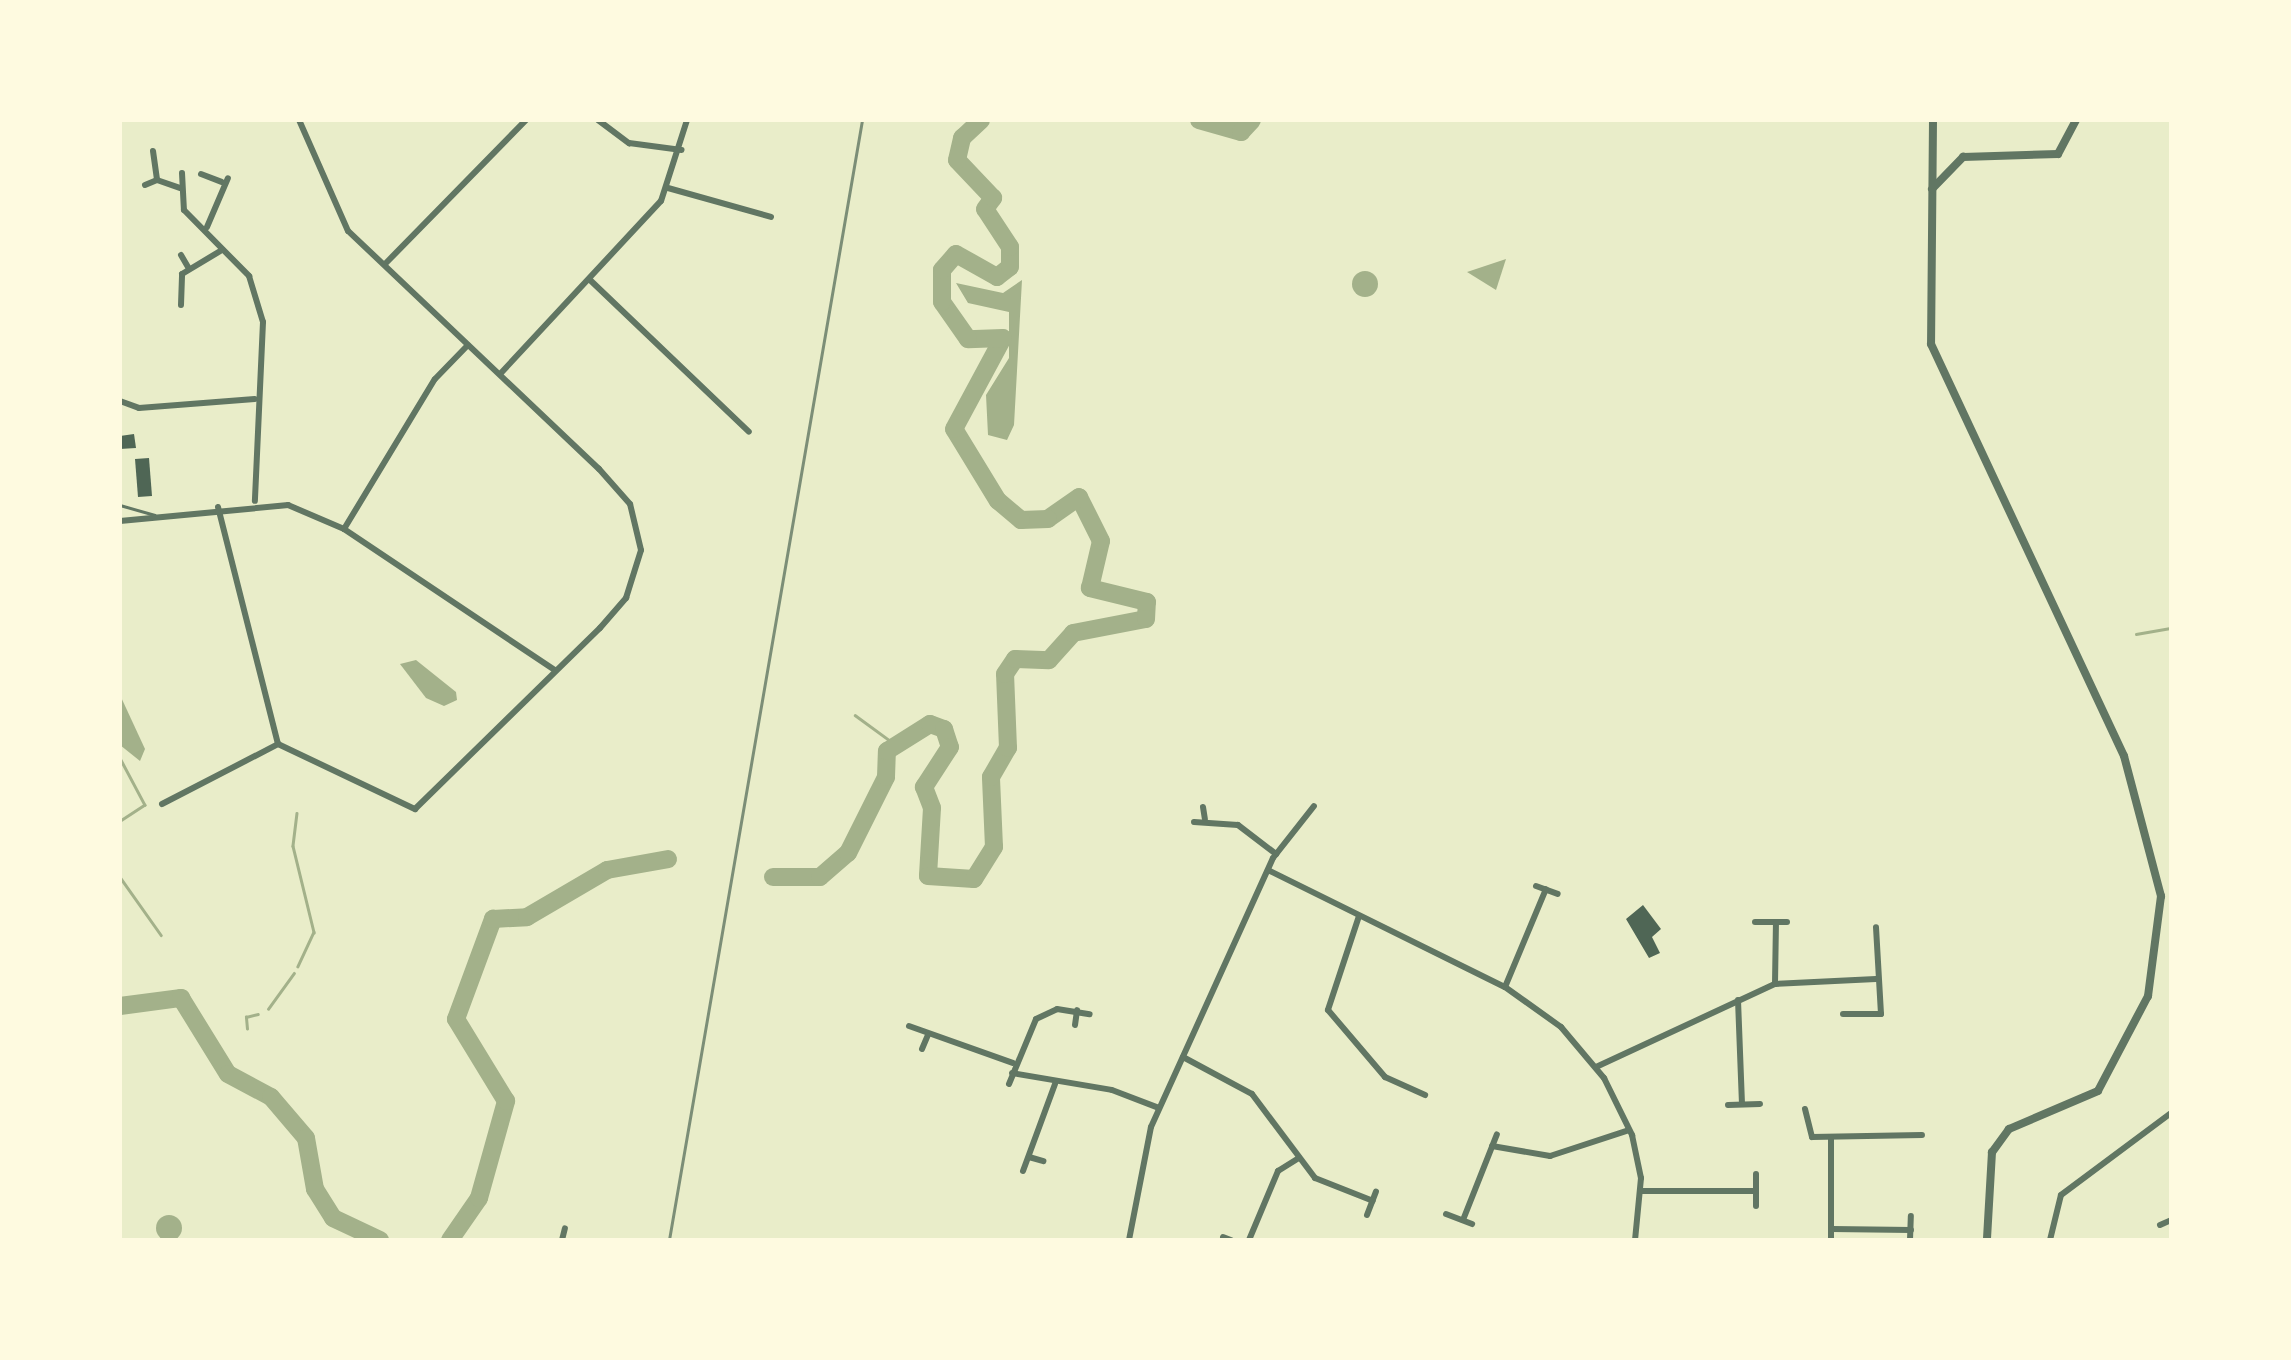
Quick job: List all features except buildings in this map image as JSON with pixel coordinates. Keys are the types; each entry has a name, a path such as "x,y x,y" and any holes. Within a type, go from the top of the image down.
{"street":[{"path":"218,507 278,744 414,810 626,598 638,529 599,468 468,345 333,209 299,120"},
{"path":"386,264 526,120"},
{"path":"598,120 629,143 682,150"},
{"path":"501,373 668,188 688,120"},
{"path":"1933,120 1931,344 2124,756 2161,896 2148,996 2098,1090 2009,1130 1992,1152 1987,1240"},
{"path":"1930,191 1963,157 2058,154 2076,120"},
{"path":"153,152 158,180"},
{"path":"182,173 184,210 207,228 222,250 249,276 263,322 255,399 256,501"},
{"path":"201,174 225,180 207,228"},
{"path":"146,185 158,180 180,188"},
{"path":"668,188 771,217"},
{"path":"189,269 222,250"},
{"path":"181,255 189,269 181,305"},
{"path":"589,279 749,432"},
{"path":"344,530 436,378 468,345"},
{"path":"120,401 139,408 255,399"},
{"path":"734,418 741,410"},
{"path":"120,521 256,501 344,530 556,670"},
{"path":"162,804 278,744"},
{"path":"1129,1240 1159,1108 1276,854 1314,806"},
{"path":"1202,808 1204,820"},
{"path":"1194,822 1238,825 1276,854"},
{"path":"1268,870 1505,987 1561,1027 1595,1067 1630,1130 1640,1191 1635,1240"},
{"path":"1536,886 1558,894"},
{"path":"1505,987 1546,889"},
{"path":"1358,916 1328,1010 1385,1078 1425,1095"},
{"path":"1755,922 1787,922"},
{"path":"1775,984 1776,923"},
{"path":"1844,1014 1880,1014 1876,927"},
{"path":"1595,1067 1775,984 1876,980"},
{"path":"1738,1000 1742,1104"},
{"path":"1074,1025 1077,1010"},
{"path":"1008,1084 1013,1063 1036,1019 1077,1010 1090,1014"},
{"path":"909,1026 1013,1063"},
{"path":"922,1049 928,1034"},
{"path":"1183,1057 1252,1094 1315,1178 1374,1196 1367,1215"},
{"path":"1012,1073 1055,1084 1112,1090 1159,1108"},
{"path":"1024,1171 1055,1084"},
{"path":"1728,1104 1760,1104"},
{"path":"1805,1110 1812,1136 1922,1135"},
{"path":"2050,1240 2060,1195 2171,1113"},
{"path":"1492,1146 1550,1156 1630,1130"},
{"path":"1446,1214 1468,1222 1497,1134"},
{"path":"1830,1138 1831,1240"},
{"path":"1028,1157 1043,1161"},
{"path":"1249,1240 1278,1170 1299,1158"},
{"path":"1756,1174 1756,1206"},
{"path":"1640,1191 1756,1191"},
{"path":"1910,1240 1911,1216"},
{"path":"2160,1225 2171,1220"},
{"path":"562,1240 566,1228"},
{"path":"1832,1229 1910,1230"}],"lane":[{"path":"120,505 156,516"}],"shaded area":[{"path":"1506,259 1496,290 1467,272"},
{"path":"1365,271 1374,275 1378,284 1374,293 1365,297 1356,293 1352,284 1356,275"},
{"path":"1022,280 1014,425 1007,440 988,435 986,395 1009,358 1009,312 968,303 956,283 1003,293"},
{"path":"416,660 456,692 457,700 444,706 426,698 400,664"},
{"path":"120,695 145,749 140,761 120,745"},
{"path":"169,1215 178,1219 182,1228 178,1237 169,1241 160,1237 156,1228 160,1219"}],"waterway":[{"path":"773,877 820,877 848,853 886,777 887,751 930,724 944,729 950,747 924,787 932,808 928,876 974,879 994,847 991,777 1008,748 1005,674 1015,659 1049,660 1073,633 1146,619 1147,602 1090,588 1101,541 1079,497 1048,519 1021,520 998,501 954,429 1003,338 968,339 942,302 942,270 956,254 997,277 1010,267 1010,247 985,209 993,198 957,160 962,138 981,120"},
{"path":"1199,120 1241,132 1252,120"},
{"path":"2136,634 2171,628"},
{"path":"855,715 896,745"},
{"path":"120,758 145,805 120,821"},
{"path":"297,813 293,846 314,932 298,967"},
{"path":"450,1240 479,1198 506,1101 456,1019 493,919 527,917 607,870 668,859"},
{"path":"120,877 161,935"},
{"path":"268,1009 294,973"},
{"path":"120,1006 181,998 228,1074 271,1097 306,1138 315,1189 333,1218 380,1240"},
{"path":"247,1029 246,1017 258,1014"}],"railway":[{"path":"669,1240 862,120"}]}
